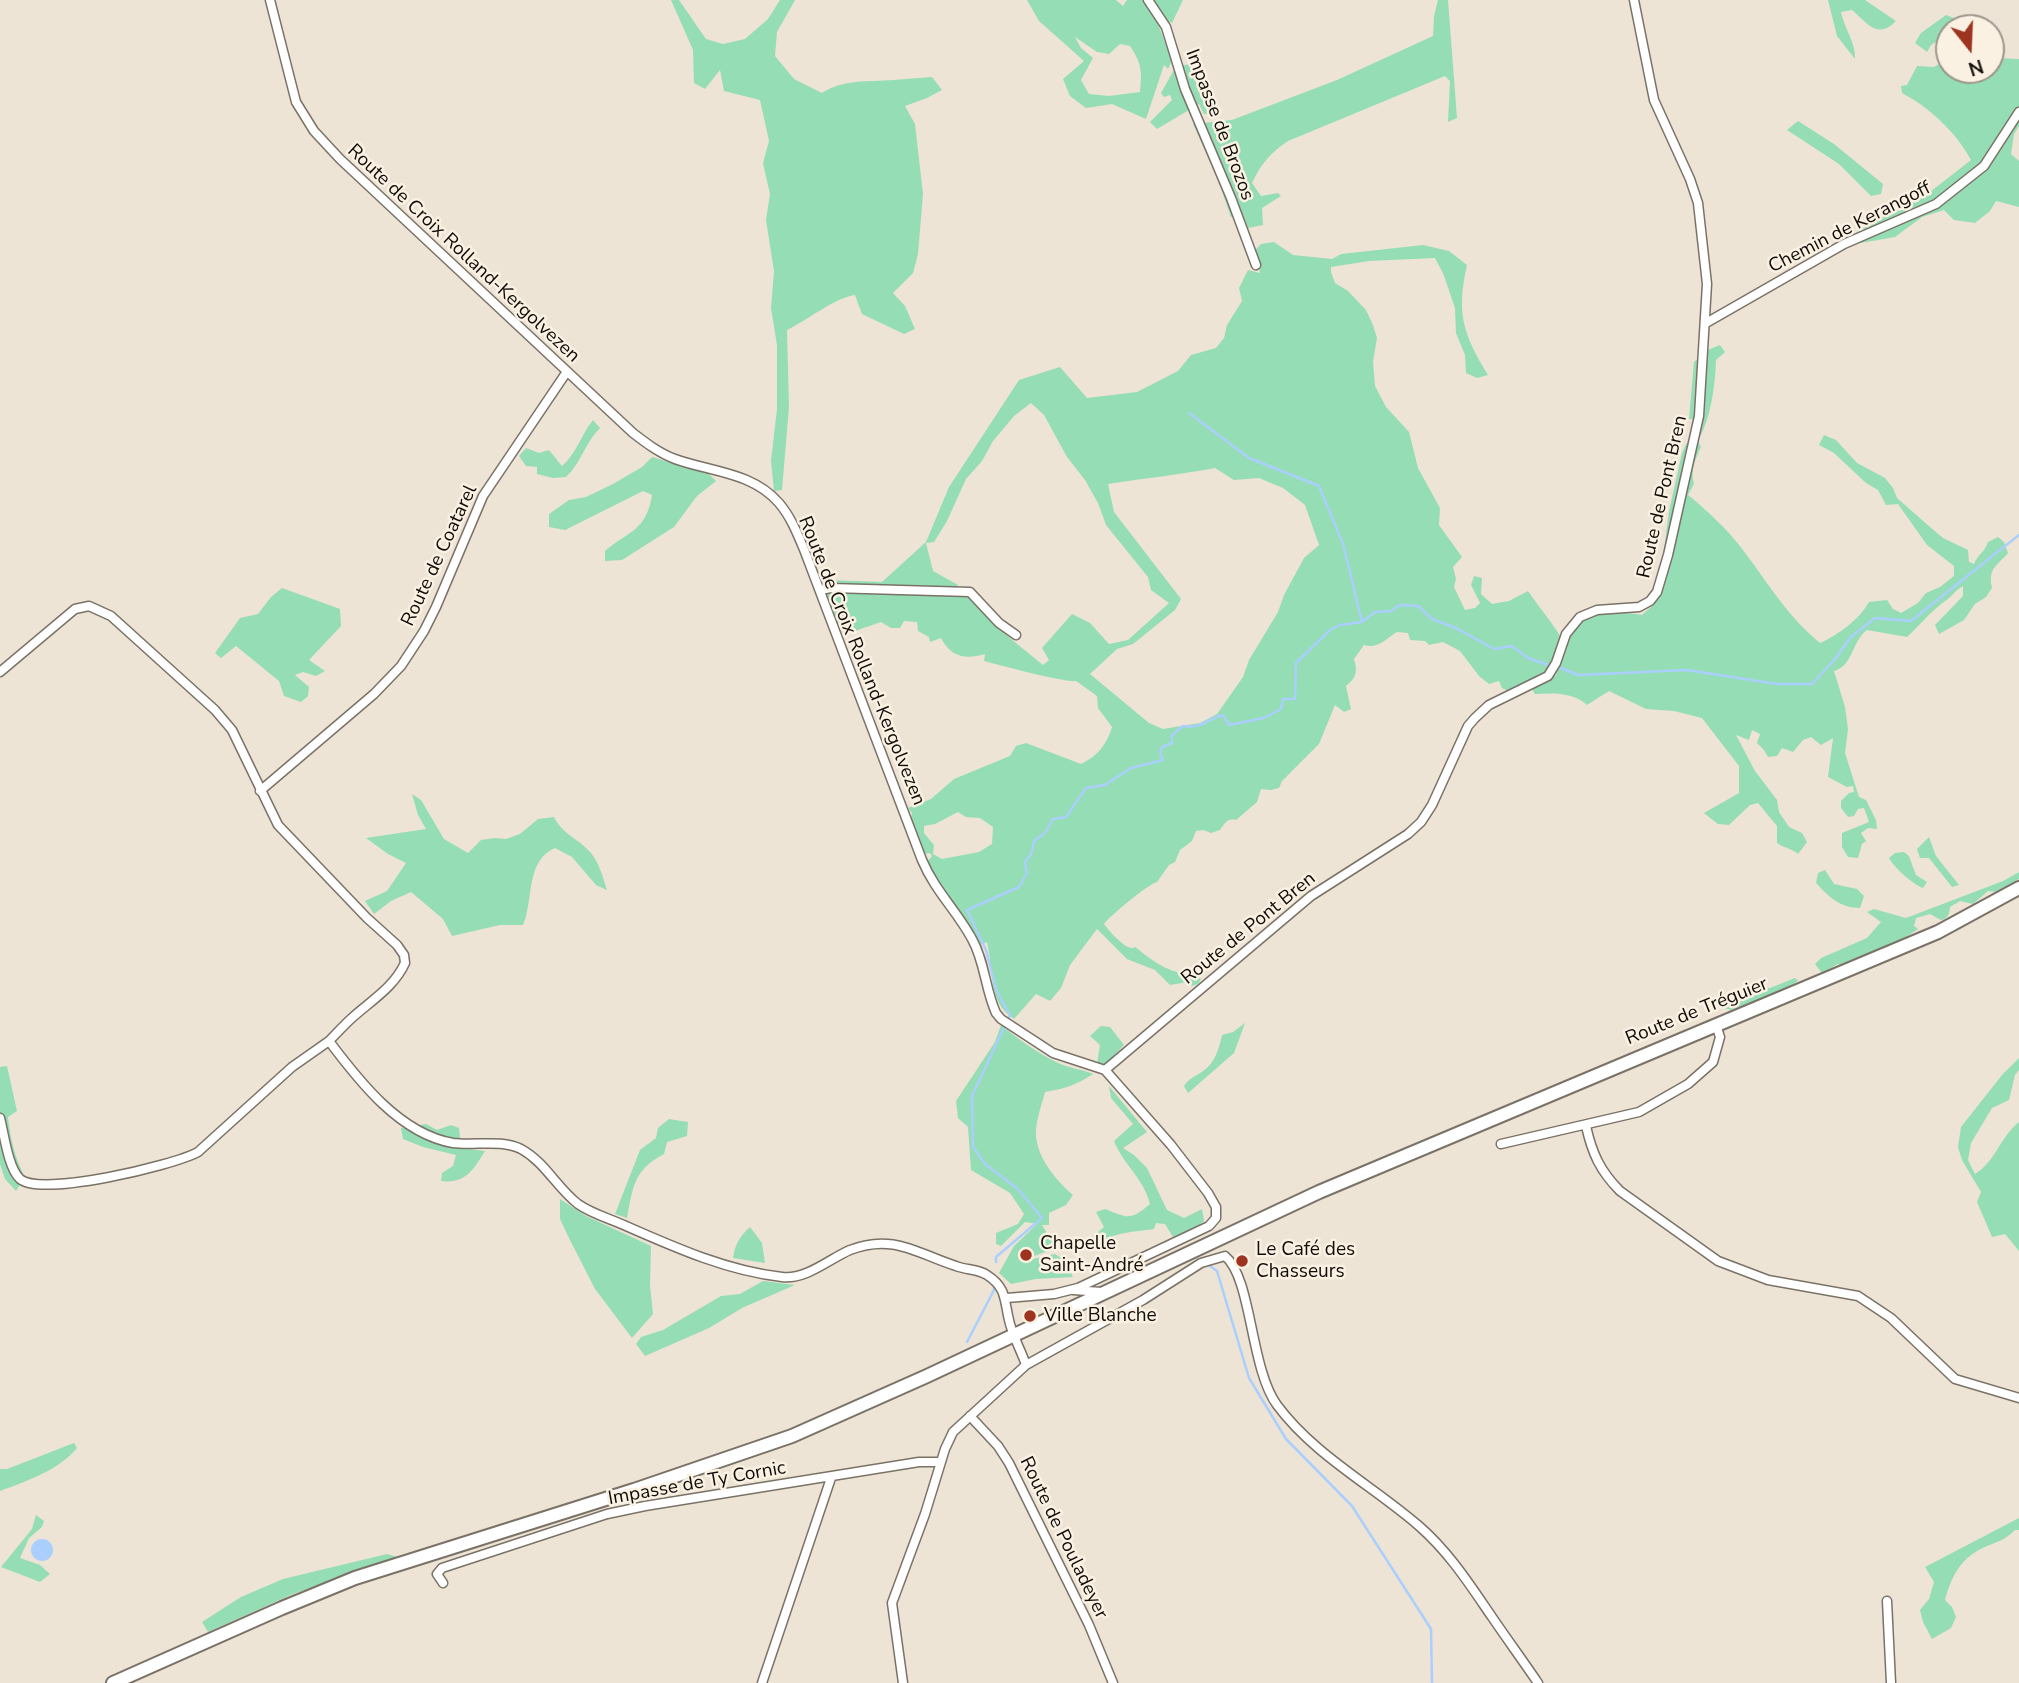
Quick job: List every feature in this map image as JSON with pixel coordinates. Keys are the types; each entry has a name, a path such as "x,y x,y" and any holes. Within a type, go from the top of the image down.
{"main road":[{"name":"Route de Tréguier","path":"113,1683 355,1578 634,1490 792,1436 1320,1192 1938,932 2019,888"}],"street":[{"name":"Route de Croix Rolland-Kergolvezen","path":"270,0 292,94 314,131 566,373 633,433 659,452 690,463 723,470 747,480 779,503 797,533 820,590 922,860 931,880 972,939 982,963 996,1013 1053,1053 1105,1070"},
{"name":"Impasse de Brozos","path":"1148,0 1166,27 1185,89 1256,265"},
{"name":"Route de Pont Bren","path":"1105,1070 1299,905 1409,834 1421,822 1432,804 1468,726 1489,705 1548,676 1556,663 1566,634 1580,617 1597,610 1639,607 1650,601 1657,592 1668,555 1699,416 1706,323 1706,271 1698,203 1654,100 1634,0"},
{"name":"Chemin de Kerangoff","path":"1706,323 1844,244 1936,204 1984,166 2019,112"},
{"name":"Route de Coatarel","path":"260,791 374,694 406,659 424,631 441,596 483,496 566,373"},
{"path":"820,590 831,588 970,592 999,623 1016,635"},
{"path":"0,672 81,606 96,608 122,625 215,710 232,730 278,825 366,918 397,945 405,960 396,977 379,997 353,1017 329,1041 292,1067 202,1149 186,1159 143,1171 54,1183 28,1183 13,1169 0,1118"},
{"path":"1501,1144 1639,1112 1700,1076 1713,1062 1720,1037 1716,1025"},
{"path":"329,1041 369,1088 393,1112 414,1127 449,1142 517,1147 535,1158 567,1195 585,1208 690,1254 783,1278 804,1274 857,1248 875,1244 897,1245 919,1250 958,1267 985,1274 997,1284 1006,1298 1009,1319 1026,1365"},
{"path":"1006,1298 1071,1290 1198,1232 1213,1222 1217,1213 1212,1199 1171,1145 1105,1070"},
{"path":"1586,1126 1592,1150 1605,1177 1620,1191 1718,1261 1768,1280 1858,1296 1891,1318 1955,1378 2019,1398"},
{"path":"903,1683 892,1603 925,1514 940,1462 953,1432 1026,1365 1143,1300 1201,1263 1225,1256 1236,1272 1264,1380 1276,1404 1325,1453 1420,1527 1446,1553 1467,1578 1538,1683"},
{"path":"1071,1290 1105,1292"},
{"name":"Route de Pouladeyer","path":"970,1416 998,1446 1009,1463 1089,1625 1113,1683"},
{"name":"Impasse de Ty Cornic","path":"443,1583 437,1574 442,1568 607,1514 919,1462 940,1462"},
{"path":"762,1683 831,1478"},
{"path":"1887,1601 1891,1683"}],"green space":[{"path":"671,0 679,0 706,39 723,44 745,39 768,19 780,0 795,0 777,32 775,56 794,79 822,93 848,83 932,77 942,90 905,106 915,124 923,194 918,254 913,273 893,293 905,306 915,329 904,334 862,314 855,295 830,305 787,330 789,407 782,490 774,491 771,461 777,409 777,345 771,308 774,271 766,220 770,194 763,163 769,141 760,100 724,91 720,70 705,89 694,83 693,50"},
{"path":"1027,0 1116,0 1123,6 1127,0 1183,0 1172,23 1155,16 1172,61 1168,69 1164,65 1146,119 1112,104 1086,108 1070,96 1063,79 1084,61 1039,21","holes":["1075,37 1097,52 1109,54 1120,44 1130,46 1140,68 1140,92 1109,96 1089,94 1081,80 1093,58 1081,48"]},
{"path":"1438,0 1448,0 1457,118 1448,122 1450,81 1445,76 1288,141 1267,159 1252,183 1261,196 1278,193 1281,196 1262,208 1263,225 1248,228 1243,216 1231,217 1217,177 1193,124 1232,120 1337,80 1433,36"},
{"path":"1828,0 1865,0 1896,21 1890,27 1878,29 1873,28 1852,10 1841,12 1854,47 1855,59 1837,36"},
{"path":"1935,23 1935,43 1927,52 1915,43 1921,33"},
{"path":"2005,58 2019,59 2019,126 2014,134 2011,154 2019,161 2019,207 1996,201 1990,211 1975,223 1954,220 1944,210 1922,217 1895,237 1855,244 1849,237 1884,216 1890,206 1930,192 1971,160 1950,130 1932,113 1902,93 1901,86 1907,85 1917,66 1934,67 1935,84 2005,84"},
{"path":"1189,64 1208,114 1204,114 1199,104 1157,129 1150,122 1172,100 1170,95 1164,97 1161,93 1175,68"},
{"path":"1798,121 1834,144 1883,184 1881,194 1871,196 1839,164 1787,130"},
{"path":"1274,242 1293,255 1332,259 1341,254 1423,245 1449,251 1467,265 1462,297 1464,323 1467,335 1488,375 1477,378 1466,373 1465,355 1456,333 1455,308 1435,258 1369,261 1331,267 1331,272 1335,283 1348,291 1366,310 1373,325 1377,338 1373,362 1375,386 1386,407 1409,432 1418,468 1440,508 1439,525 1462,557 1453,567 1456,579 1454,587 1465,610 1475,608 1480,603 1471,585 1474,576 1482,578 1481,594 1492,604 1509,601 1528,591 1559,633 1559,647 1551,665 1542,674 1531,682 1508,691 1502,688 1499,681 1489,684 1479,676 1460,651 1443,642 1429,645 1425,641 1410,640 1408,633 1397,632 1378,644 1364,645 1354,659 1354,677 1346,686 1351,709 1344,712 1335,705 1319,744 1282,781 1279,788 1261,789 1257,802 1236,820 1226,822 1220,830 1211,833 1196,831 1192,841 1180,850 1175,862 1169,865 1157,882 1129,901 1104,924 1125,945 1135,947 1164,967 1194,973 1201,979 1198,984 1192,986 1188,982 1170,985 1155,970 1127,959 1097,929 1070,965 1061,988 1050,1001 1036,994 1014,1019 1005,1012 995,994 987,942 980,945 932,873 928,861 932,856 930,853 924,854 911,819 912,813 908,808 931,799 954,779 1010,756 1016,746 1026,743 1081,764 1101,749 1112,727 1098,708 1097,696 1076,681 1046,677 984,661 985,654 971,657 959,655 949,649 941,638 930,642 929,637 918,631 917,622 904,621 900,628 891,628 881,622 846,634 836,625 825,592 834,591 827,580 882,582 926,542 949,487 1019,380 1060,367 1087,398 1137,392 1178,371 1191,355 1216,348 1224,338 1227,325 1242,301 1239,288 1248,270 1260,273 1255,250 1261,244","holes":["1031,403 1044,415 1067,457 1085,480 1106,525 1148,577 1151,590 1169,603 1128,640 1109,644 1090,623 1072,614 1042,648 1049,660 1043,665 1000,630 968,595 954,596 958,585 933,571 926,543 934,542 966,479 982,461 993,441 1014,416","1215,468 1234,480 1259,478 1283,488 1305,505 1319,545 1304,558 1278,612 1249,660 1243,677 1217,714 1200,723 1163,729 1149,723 1090,674 1117,649 1133,644 1175,610 1181,599 1114,512 1108,484","958,812 966,817 980,818 993,827 992,844 979,852 942,859 933,854 934,845 924,833 924,826 935,824"]},
{"path":"1720,345 1725,352 1716,360 1712,402 1698,441 1701,419 1689,419 1694,362 1710,349"},
{"path":"593,420 600,428 566,477 553,478 537,474 537,467 526,466 519,456 526,448 539,453 549,450 562,466"},
{"path":"1824,435 1836,440 1857,463 1885,478 1897,498 1943,538 1968,550 1969,562 1974,564 1988,542 1998,537 2004,542 2008,553 1992,572 1992,588 1986,597 1975,604 1964,620 1939,634 1935,625 1963,596 1963,586 1907,637 1867,630 1845,664 1834,671 1845,707 1848,729 1845,753 1859,797 1866,800 1876,820 1877,829 1868,828 1861,833 1866,841 1862,844 1858,858 1848,857 1842,847 1842,833 1869,822 1864,808 1848,817 1841,808 1841,801 1854,792 1853,786 1847,787 1828,777 1833,738 1821,745 1811,737 1803,740 1793,752 1782,748 1777,756 1768,757 1757,743 1760,734 1752,730 1749,740 1736,735 1755,771 1777,800 1779,812 1789,827 1802,833 1807,842 1798,854 1777,843 1777,826 1758,803 1750,805 1729,825 1718,824 1704,813 1739,793 1739,766 1702,718 1674,711 1646,709 1609,691 1587,705 1569,696 1535,694 1532,689 1556,675 1568,637 1581,621 1590,616 1610,613 1642,615 1656,601 1652,592 1663,558 1669,511 1682,453 1691,440 1698,441 1701,447 1693,470 1694,484 1688,495 1730,535 1788,610 1820,643 1848,626 1869,602 1887,600 1893,609 1901,613 1954,576 1954,566 1927,545 1898,504 1886,505 1878,490 1866,483 1834,453 1819,445"},
{"path":"652,457 708,473 716,481 697,496 674,527 622,560 605,561 605,551 636,529 646,516 652,495 643,491 565,530 549,527 549,514 569,500 586,497 613,484 642,467"},
{"path":"282,588 340,609 341,626 309,660 325,671 316,676 303,672 295,675 309,687 308,696 301,702 284,696 279,681 236,646 221,658 215,653 240,618 258,614"},
{"path":"412,794 421,800 444,839 468,853 481,840 506,839 520,834 538,819 554,817 561,828 591,853 599,866 607,890 596,885 572,857 555,848 545,854 535,871 523,925 500,925 452,936 443,919 411,892 391,901 374,914 365,901 387,891 406,863 366,838 426,829 418,815"},
{"path":"1929,837 1936,856 1959,885 1952,887 1929,858 1920,858 1917,849"},
{"path":"1904,852 1909,856 1916,875 1927,882 1923,888 1904,875 1889,858 1895,853"},
{"path":"1825,870 1834,884 1857,889 1864,896 1860,908 1835,901 1816,883 1818,873"},
{"path":"2019,872 2019,879 1996,892 1988,891 1973,904 1960,901 1950,907 1944,919 1930,914 1916,918 1914,926 1918,929 1900,941 1842,966 1838,964 1822,973 1815,964 1821,958 1867,938 1881,922 1867,912 1874,909 1906,918 2003,881"},
{"path":"1795,978 1798,981 1781,991 1731,1010 1724,1008 1763,988"},
{"path":"1245,1023 1234,1053 1188,1093 1184,1086 1211,1064 1222,1035 1233,1032"},
{"path":"1001,1025 1049,1058 1093,1074 1070,1086 1045,1092 1036,1139 1042,1157 1053,1175 1073,1195 1066,1205 1049,1213 1049,1225 1042,1225 1056,1248 1034,1256 1031,1250 1018,1255 1020,1261 1024,1261 1055,1254 1064,1260 1073,1277 1036,1279 1011,1284 999,1273 1014,1246 1037,1224 1025,1222 1001,1246 996,1244 996,1233 1018,1224 1024,1214 1010,1193 971,1170 968,1127 958,1118 956,1101 995,1042"},
{"path":"1101,1026 1110,1027 1124,1045 1105,1065 1097,1064 1100,1045 1090,1036"},
{"path":"2019,1058 2019,1070 2015,1075 2009,1100 1992,1108 1971,1143 1968,1160 1975,1174 1988,1163 2007,1134 2019,1122 2019,1251 2005,1234 1992,1237 1977,1202 1981,1192 1962,1160 1958,1147 1961,1127"},
{"path":"7,1066 17,1111 8,1117 10,1132 25,1177 16,1191 5,1179 0,1164 0,1067"},
{"path":"1109,1086 1147,1132 1123,1148 1147,1168 1167,1210 1184,1218 1202,1209 1204,1221 1190,1233 1173,1237 1165,1224 1156,1223 1154,1229 1118,1235 1098,1243 1090,1239 1104,1227 1096,1212 1105,1209 1129,1216 1150,1204 1143,1186 1114,1141 1133,1124 1111,1098"},
{"path":"669,1119 688,1122 687,1136 667,1142 664,1154 646,1166 633,1188 627,1218 615,1214 640,1150 656,1138 658,1128"},
{"path":"426,1124 437,1130 451,1125 459,1128 461,1148 485,1151 463,1178 441,1181 442,1173 453,1166 456,1155 403,1139 401,1128"},
{"path":"560,1199 586,1216 651,1246 650,1285 653,1314 632,1338 595,1289 560,1219"},
{"path":"750,1227 762,1243 765,1263 733,1258 738,1241"},
{"path":"763,1281 795,1285 645,1356 636,1344 641,1337 663,1330 721,1296 740,1294"},
{"path":"74,1443 77,1448 61,1463 0,1491 0,1469 7,1469"},
{"path":"36,1515 44,1521 42,1527 29,1538 20,1558 40,1565 50,1574 40,1582 1,1567 32,1529"},
{"path":"2019,1518 2019,1530 1978,1550 1964,1561 1945,1600 1956,1617 1951,1628 1932,1639 1920,1610 1929,1599 1934,1582 1925,1567"},
{"path":"387,1554 398,1557 293,1594 208,1632 202,1622 241,1597 283,1579"}],"water":[{"path":"42,1539 50,1542 53,1550 50,1558 42,1561 34,1558 31,1550 34,1542"}],"waterway":[{"path":"1189,413 1249,458 1319,486 1343,544 1362,622"},
{"path":"1558,667 1578,675 1687,670 1777,684 1812,684 1851,637 1875,618 1911,621 2019,535"},
{"path":"996,1262 996,1257 1042,1218 1018,1189 985,1164 973,1147 972,1096 1010,1015 997,992 986,950 967,910 1019,887 1027,873 1025,862 1031,854 1034,841 1045,833 1053,819 1066,817 1086,788 1105,785 1131,768 1163,760 1160,753 1162,747 1172,743 1172,735 1183,726 1200,725 1223,715 1229,725 1264,718 1281,709 1283,699 1295,699 1296,663 1330,630 1340,625 1362,622 1375,612 1391,611 1400,605 1418,606 1432,619 1456,628 1494,649 1512,646 1528,658 1551,666"},
{"path":"1210,1266 1217,1271 1249,1378 1286,1439 1352,1506 1431,1629 1432,1683"},
{"path":"967,1342 994,1290 994,1285"}],"place":[{"name":"Chapelle Saint-André","path":"1026,1255"},
{"name":"Le Café des Chasseurs","path":"1242,1261"},
{"name":"Ville Blanche","path":"1030,1316"}]}
